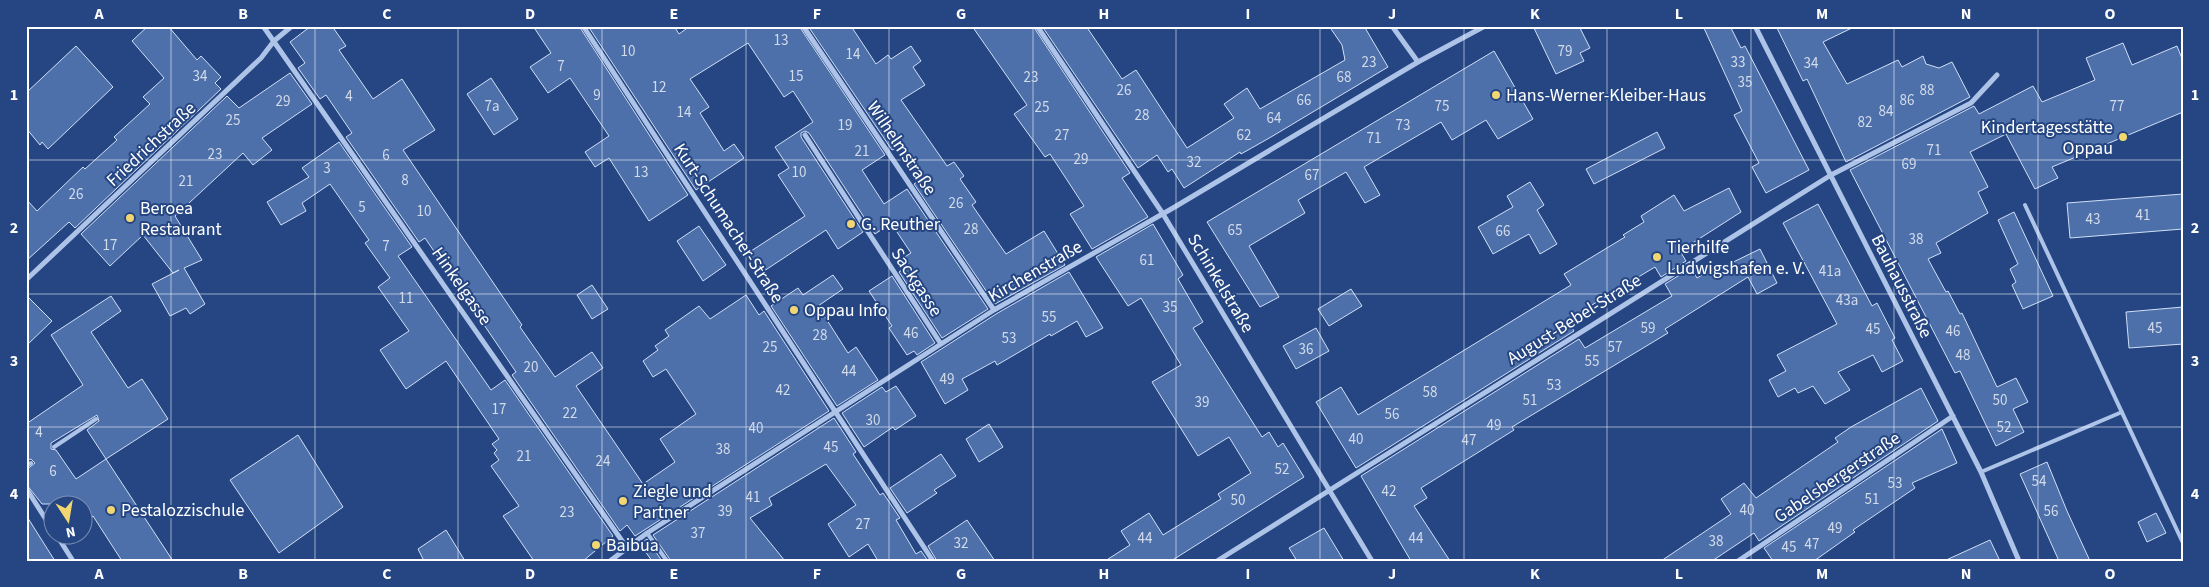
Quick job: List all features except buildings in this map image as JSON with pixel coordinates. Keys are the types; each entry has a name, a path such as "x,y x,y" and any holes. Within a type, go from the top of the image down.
{"street":[{"name":"Hinkelgasse","path":"263,26 627,548"},
{"name":"Friedrichstraße","path":"26,280 261,58 274,41 292,26"},
{"name":"Kurt-Schumacher-Straße","path":"583,26 837,411 933,561"},
{"name":"Wilhelmstraße","path":"803,26 994,310"},
{"name":"Schinkelstraße","path":"1037,26 1163,214 1372,561"},
{"path":"1392,26 1418,62"},
{"name":"Kirchenstraße","path":"610,561 647,533 994,310 1163,214 1418,62 1485,26"},
{"name":"Bauhausstraße","path":"1755,26 1981,472 2019,561"},
{"name":"August-Bebel-Straße","path":"1217,561 1831,175 1971,103 1998,75"},
{"name":"Sackgasse","path":"805,135 941,344"},
{"name":"Gabelsbergerstraße","path":"1738,561 1952,416"},
{"path":"26,488 42,513"},
{"path":"62,544 73,561"}],"lane":[{"path":"2025,205 2183,543"},
{"path":"1981,472 2122,412"},
{"path":"54,447 96,419"},
{"path":"647,533 667,561"}],"place":[{"name":"Hans-Werner-Kleiber-Haus","path":"1496,95"},
{"name":"Kindertagesstätte Oppau","path":"2123,137"},
{"name":"Beroea Restaurant","path":"130,218"},
{"name":"G. Reuther","path":"851,224"},
{"name":"Tierhilfe Ludwigshafen e. V.","path":"1657,257"},
{"name":"Oppau Info","path":"794,310"},
{"name":"Ziegle und Partner","path":"623,501"},
{"name":"Pestalozzischule","path":"111,510"},
{"name":"Baibua","path":"596,545"}]}
